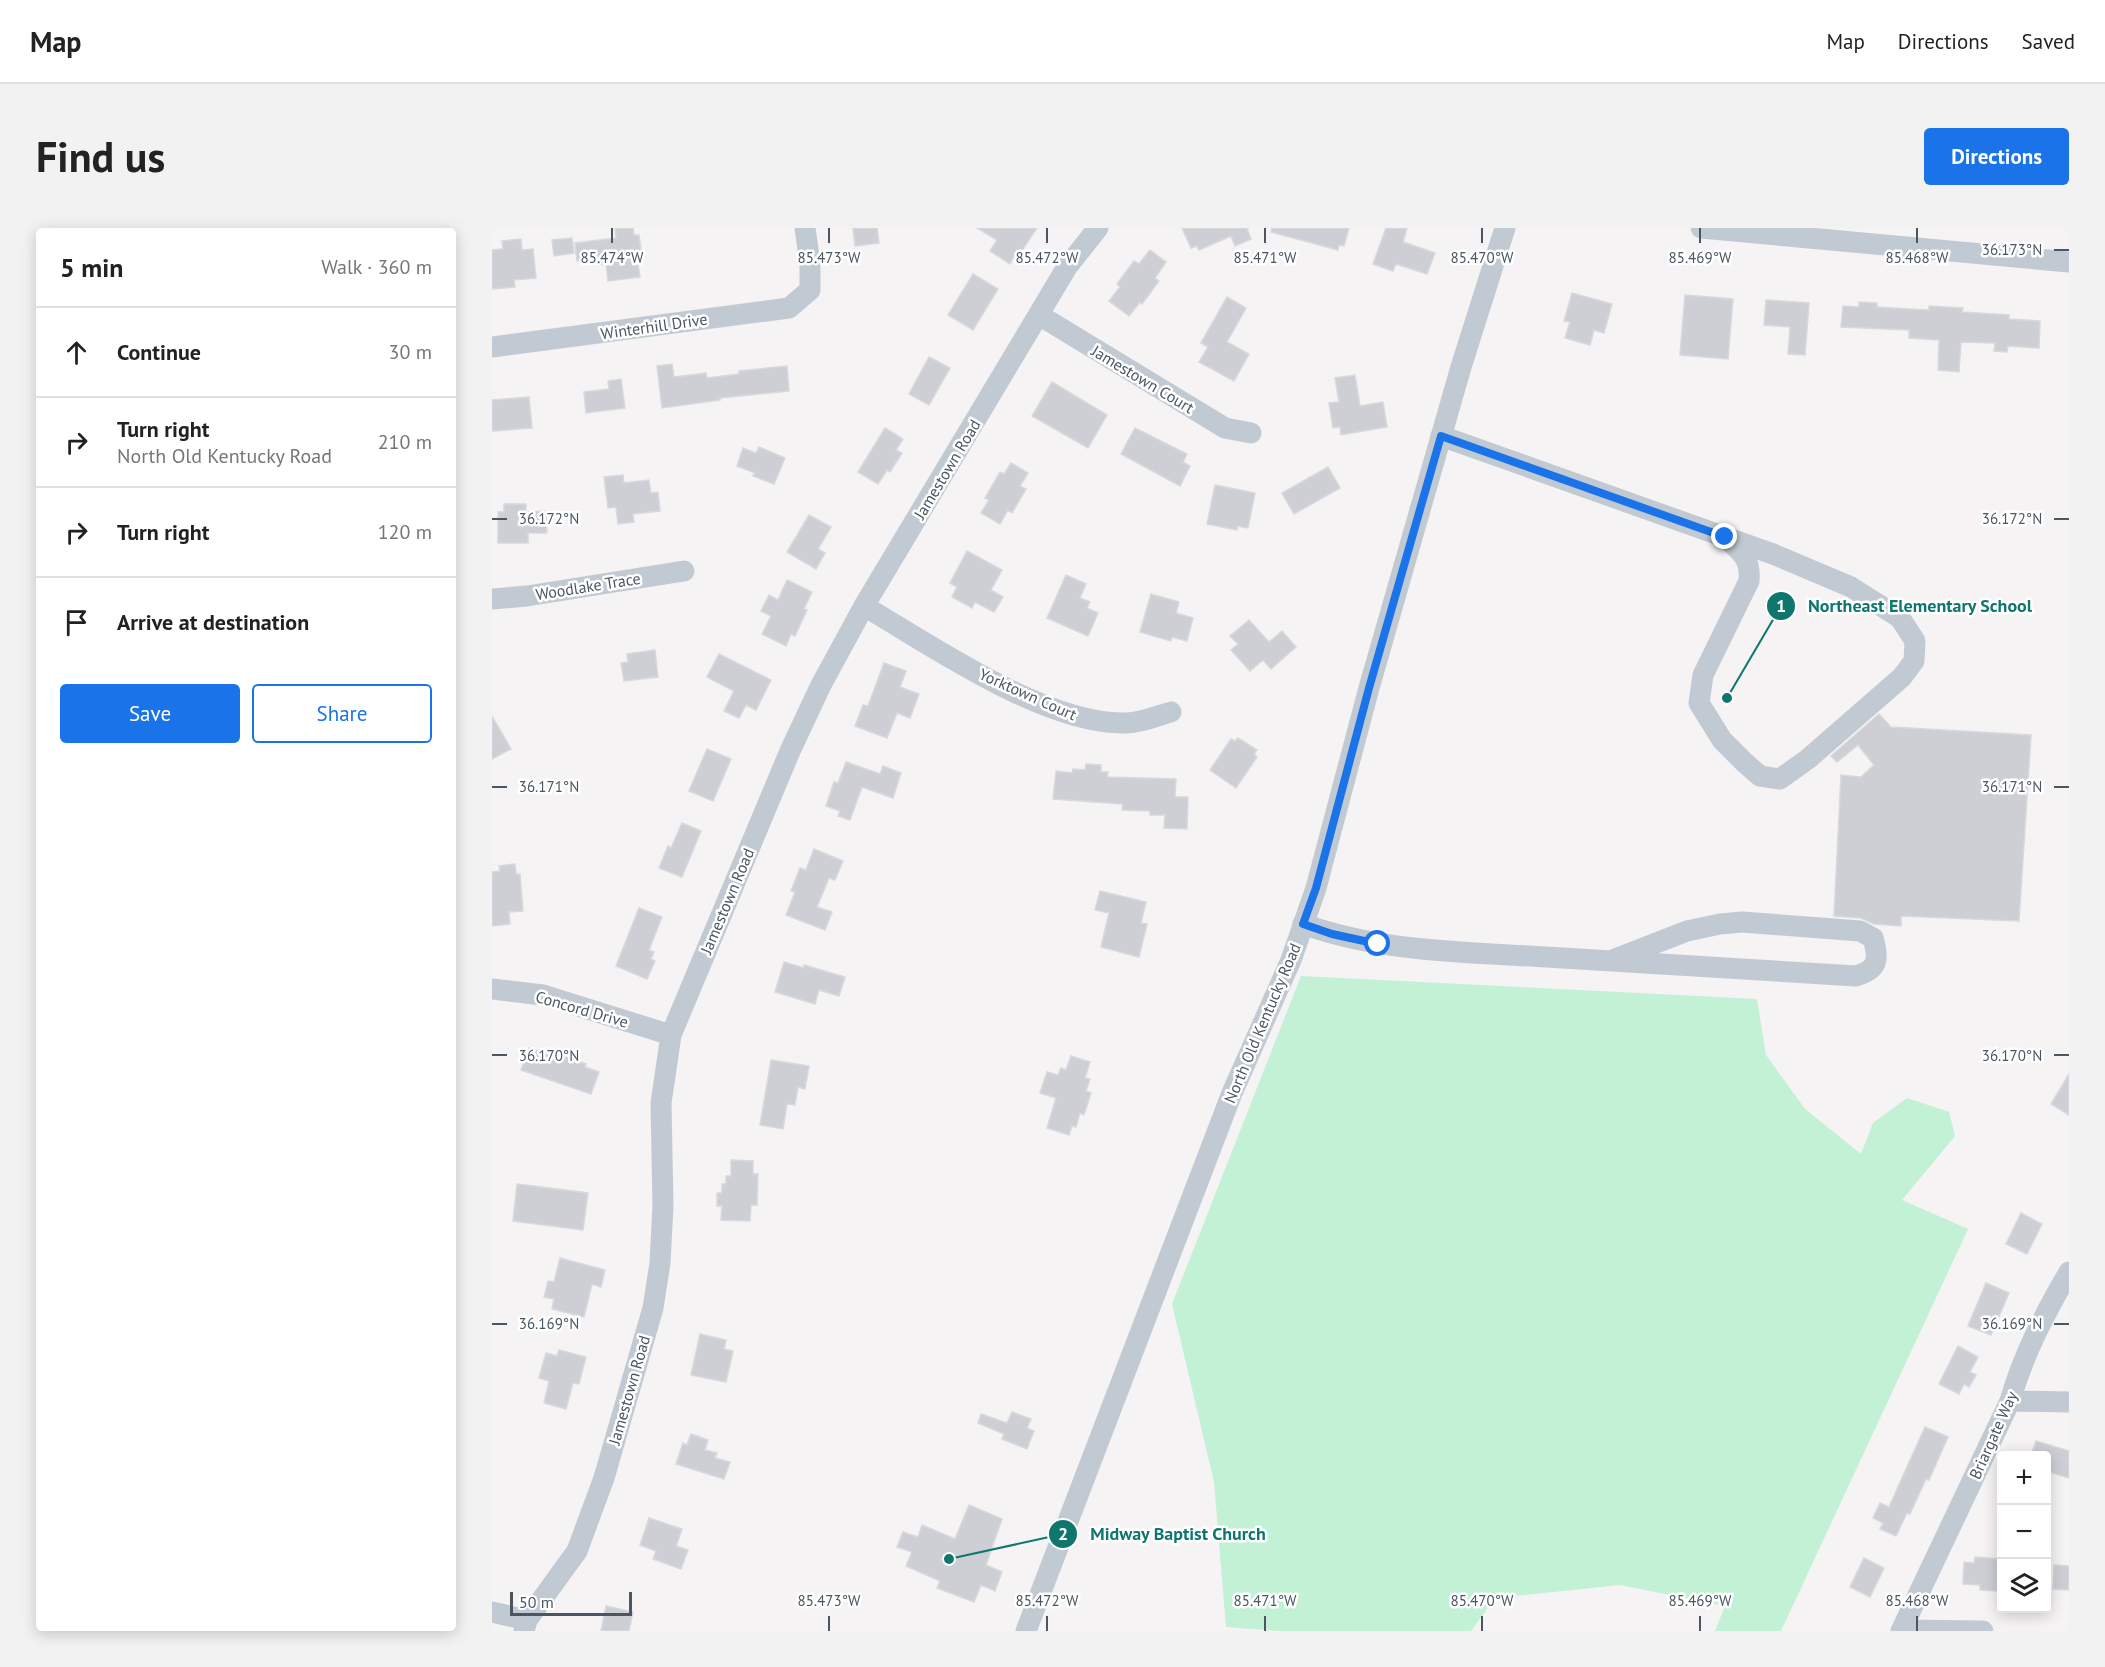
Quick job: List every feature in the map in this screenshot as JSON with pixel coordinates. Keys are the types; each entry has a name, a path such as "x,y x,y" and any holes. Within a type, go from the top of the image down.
{"street":[{"name":"Winterhill Drive","path":"492,347 789,308 810,290 810,264 805,228"},
{"name":"Jamestown Road","path":"525,1626 577,1551 604,1478 652,1308 660,1263 663,1206 661,1103 671,1035 790,751 821,686 864,606 1067,267 1098,228"},
{"name":"North Old Kentucky Road","path":"1026,1631 1232,1093 1291,960 1316,888 1369,688 1441,436 1505,228"},
{"path":"1701,228 2069,262"},
{"name":"Jamestown Court","path":"1039,315 1225,428 1251,434"},
{"path":"1441,436 1773,554 1851,587 1900,618 1915,641 1914,661 1902,677 1808,759 1780,779 1760,776 1744,762 1722,740 1698,703 1703,675 1749,581 1750,567 1743,554 1725,537"},
{"name":"Woodlake Trace","path":"492,599 527,596 684,571"},
{"name":"Yorktown Court","path":"864,606 995,682 1046,705 1085,719 1128,723 1171,712"},
{"path":"1303,924 1332,934 1409,949 1856,976 1868,972 1876,963 1877,953 1873,938 1860,931 1742,922 1687,931 1610,961"},
{"name":"Concord Drive","path":"492,988 543,995 671,1035"},
{"name":"Briargate Way","path":"1902,1630 2010,1401 2017,1377 2046,1312 2069,1272"},
{"path":"2010,1401 2069,1402"},
{"path":"492,1612 525,1626"},
{"path":"1902,1630 1983,1631"}],"green space":[{"path":"1301,976 1757,999 1766,1055 1805,1109 1861,1154 1873,1123 1907,1098 1949,1112 1955,1136 1902,1200 1968,1229 1781,1631 1715,1631 1725,1606 1620,1585 1495,1598 1471,1631 1278,1631 1226,1627 1214,1482 1172,1304"}],"building":[{"path":"615,228 633,228 634,235 639,235 642,257 637,258 640,277 608,281 606,264 599,265 598,258 577,261 575,243 616,238"},
{"path":"853,228 877,228 879,243 855,246"},
{"path":"977,228 1037,228 1021,252 1017,251 1010,264 990,251 997,240"},
{"path":"1182,228 1249,228 1247,229 1251,239 1235,246 1231,236 1199,250 1197,246 1191,248"},
{"path":"1272,228 1349,228 1344,246 1339,245 1338,250 1271,232"},
{"path":"1386,228 1407,228 1403,242 1435,253 1427,274 1396,264 1393,271 1373,264"},
{"path":"572,238 574,253 554,256 552,240"},
{"path":"521,239 522,250 533,249 536,278 514,280 515,287 492,289 492,250 503,249 502,241"},
{"path":"1150,250 1166,262 1155,278 1159,281 1142,304 1140,302 1129,316 1109,301 1120,287 1117,284 1134,261 1139,264"},
{"path":"973,274 998,289 973,330 948,315"},
{"path":"1572,293 1612,304 1604,333 1594,330 1590,345 1565,338 1570,322 1564,321"},
{"path":"1685,295 1733,299 1728,359 1680,355"},
{"path":"1227,297 1246,308 1227,342 1249,354 1234,381 1199,362 1208,347 1201,343"},
{"path":"1766,300 1809,303 1805,355 1788,354 1790,327 1764,325"},
{"path":"1859,302 1877,303 1877,307 1892,308 1929,310 1929,306 1963,308 1962,312 2009,315 2009,319 2040,321 2039,348 2008,346 2007,352 1994,351 1995,343 1961,342 1959,372 1938,370 1939,340 1909,338 1909,330 1841,327 1843,306 1859,307"},
{"path":"929,357 950,368 929,405 909,394"},
{"path":"672,364 674,377 706,373 707,378 739,374 739,371 787,366 789,391 720,398 720,400 662,408 657,366"},
{"path":"1355,375 1360,406 1383,402 1387,427 1341,435 1340,427 1333,428 1329,403 1339,402 1335,378"},
{"path":"621,379 625,408 586,413 584,392 609,389 608,381"},
{"path":"1052,382 1107,415 1088,448 1032,416"},
{"path":"529,397 532,428 492,431 492,400"},
{"path":"885,428 903,439 896,450 902,453 890,472 887,470 878,484 858,472"},
{"path":"1135,428 1187,454 1183,462 1190,466 1180,486 1121,454"},
{"path":"759,447 785,458 774,484 753,476 755,473 737,466 743,448 756,453"},
{"path":"1011,463 1028,473 1020,486 1026,489 1012,513 1008,510 1000,524 981,513 989,500 985,498 1000,472 1004,474"},
{"path":"1328,467 1340,488 1294,514 1282,493"},
{"path":"623,475 624,483 649,480 651,493 658,492 660,511 633,514 634,522 618,524 616,507 608,508 604,477"},
{"path":"1215,485 1255,493 1248,528 1237,526 1237,530 1207,524"},
{"path":"504,504 526,504 526,512 546,511 547,533 528,533 528,543 498,543 498,512 504,512"},
{"path":"809,515 831,527 818,549 825,553 816,569 787,552"},
{"path":"967,551 1002,570 991,590 1003,597 994,612 975,602 972,608 952,597 957,587 950,583"},
{"path":"1066,575 1086,584 1080,598 1090,602 1087,608 1098,613 1088,636 1047,618"},
{"path":"787,580 812,592 804,609 807,610 795,636 791,634 786,646 762,634 771,616 761,611 769,595 778,600"},
{"path":"1151,594 1179,602 1176,613 1193,618 1187,641 1172,637 1171,641 1140,632"},
{"path":"1249,620 1269,642 1282,631 1296,647 1271,669 1263,660 1250,671 1231,650 1238,644 1230,636"},
{"path":"655,650 658,677 624,681 621,663 628,662 627,654"},
{"path":"719,654 771,680 756,710 746,705 739,718 724,711 734,691 707,677"},
{"path":"884,663 906,671 900,687 919,694 910,718 897,713 887,738 855,726 863,705 868,706"},
{"path":"1879,714 1891,727 2031,735 2019,921 1901,916 1901,926 1874,924 1861,918 1834,916 1841,775 1861,777 1874,765 1858,745 1837,762 1831,756"},
{"path":"492,716 511,749 492,759"},
{"path":"1238,738 1257,750 1254,754 1257,757 1236,788 1210,770 1231,739 1235,741"},
{"path":"707,749 731,759 713,801 689,791"},
{"path":"846,762 880,774 883,766 901,773 893,798 862,787 850,820 838,816 840,811 826,806 834,782 838,783"},
{"path":"1086,764 1101,765 1101,772 1108,772 1107,777 1176,779 1175,797 1188,797 1187,829 1164,828 1165,815 1150,815 1150,811 1122,810 1123,804 1053,799 1056,771 1072,773 1073,769 1085,770"},
{"path":"682,823 701,831 682,877 659,868 668,846 671,848"},
{"path":"814,849 843,861 835,880 829,878 817,907 832,912 825,930 786,915 795,892 791,891 800,868 806,870"},
{"path":"515,864 516,874 520,874 523,911 509,912 510,924 492,926 492,872 500,871 499,866"},
{"path":"1100,891 1146,902 1141,923 1147,924 1139,957 1101,947 1109,913 1095,910"},
{"path":"639,908 662,917 649,950 654,952 651,959 655,961 647,979 616,966"},
{"path":"784,962 804,968 804,965 845,977 839,996 819,990 815,1004 775,992"},
{"path":"529,1048 560,1058 561,1055 586,1064 585,1067 599,1072 591,1094 521,1070"},
{"path":"1071,1056 1090,1062 1085,1078 1090,1079 1086,1091 1091,1093 1084,1115 1080,1113 1076,1127 1072,1126 1069,1135 1047,1128 1056,1098 1040,1093 1047,1072 1058,1075 1061,1068 1066,1070"},
{"path":"771,1060 809,1066 805,1089 798,1087 795,1105 787,1104 783,1129 760,1125"},
{"path":"2069,1074 2069,1115 2051,1104"},
{"path":"731,1160 753,1161 753,1174 758,1174 757,1205 751,1205 750,1221 721,1220 722,1206 717,1206 717,1193 722,1193 722,1184 726,1184 726,1176 731,1176"},
{"path":"517,1184 588,1193 583,1230 513,1221"},
{"path":"2021,1213 2042,1224 2027,1254 2006,1244"},
{"path":"560,1258 605,1270 601,1287 592,1284 584,1317 552,1309 554,1299 544,1297 548,1281 554,1282"},
{"path":"1986,1283 2009,1293 1991,1335 1968,1326"},
{"path":"700,1334 726,1340 724,1349 733,1351 726,1382 691,1375"},
{"path":"1958,1346 1978,1357 1970,1372 1976,1375 1969,1387 1964,1384 1959,1394 1939,1384"},
{"path":"559,1350 586,1357 579,1384 573,1383 566,1409 544,1403 549,1381 539,1378 546,1353 557,1356"},
{"path":"1012,1412 1031,1419 1027,1428 1034,1431 1027,1449 1002,1439 1004,1434 978,1423 981,1414 1007,1423"},
{"path":"1925,1427 1948,1437 1929,1480 1926,1479 1910,1514 1907,1513 1896,1536 1880,1529 1883,1523 1873,1518 1880,1503 1889,1507"},
{"path":"691,1434 708,1440 705,1450 717,1453 715,1458 730,1462 724,1479 676,1464 683,1443 687,1445"},
{"path":"2036,1441 2069,1451 2069,1478 2051,1473 2051,1451 2032,1451"},
{"path":"969,1505 1002,1519 986,1565 1002,1572 995,1591 981,1585 974,1602 937,1588 940,1581 906,1566 912,1552 897,1547 903,1532 918,1537 922,1525 955,1539"},
{"path":"649,1518 682,1529 676,1546 688,1550 681,1569 653,1559 656,1551 640,1545"},
{"path":"1975,1557 1997,1559 1997,1591 1980,1590 1980,1585 1963,1584 1964,1562 1974,1563"},
{"path":"1864,1558 1884,1568 1870,1597 1850,1587"},
{"path":"2054,1565 2069,1566 2069,1590 2053,1589"},
{"path":"606,1606 633,1612 629,1631 601,1631"}],"place":[{"name":"Northeast Elementary School","path":"1727,698"},
{"name":"Midway Baptist Church","path":"949,1559"}],"route":[{"path":"1378,944 1332,934 1303,924 1316,888 1369,688 1441,436 1725,537"}]}
